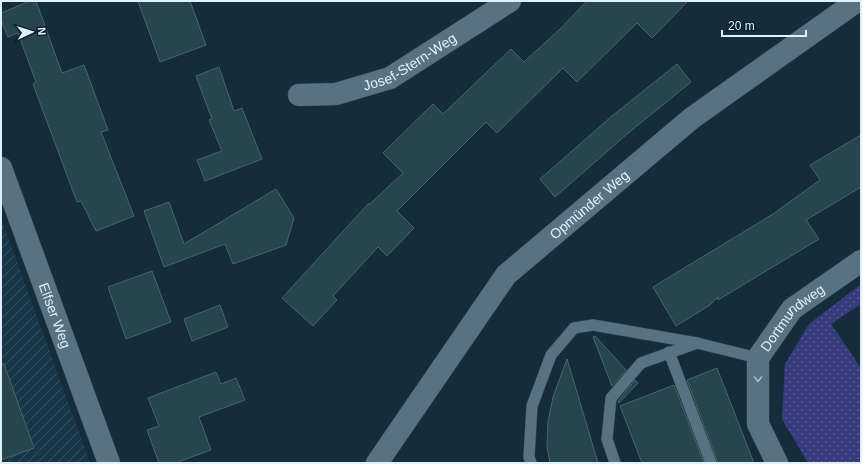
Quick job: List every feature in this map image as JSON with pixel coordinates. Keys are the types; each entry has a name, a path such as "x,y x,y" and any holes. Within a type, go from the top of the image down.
{"street":[{"name":"Josef-Stern-Weg","path":"299,95 336,94 390,78 510,1"},
{"name":"Opmünder Weg","path":"377,463 506,275 692,118 857,1"},
{"name":"Elfser Weg","path":"1,168 109,463"},
{"name":"Dortmundweg","path":"777,463 758,424 758,358 792,309 861,260"}],"lane":[{"path":"530,463 529,457 532,406 551,355 574,328 593,325 697,343 758,358"},
{"path":"615,463 607,439 611,398 641,363 697,343"},
{"path":"669,352 711,463"}],"shaded area":[{"path":"1,218 89,460 90,463 1,463"},
{"path":"861,284 861,304 831,324 861,368 861,463 808,463 782,419 785,364 809,324"}],"building":[{"path":"30,1 36,1 62,73 84,65 108,130 101,132 134,216 96,231 81,201 77,202 33,84 36,82 18,33 8,37 1,20 1,13"},
{"path":"138,1 190,1 206,45 160,62"},
{"path":"587,1 688,1 652,38 637,23 577,82 563,68 497,133 486,122 397,211 414,228 387,256 378,247 333,296 337,300 313,326 282,298 368,204 370,204 403,173 383,153 433,104 443,114 511,49 524,62 560,29"},
{"path":"677,64 691,82 627,134 555,197 540,179 612,116"},
{"path":"219,67 234,111 242,108 262,159 205,181 197,160 222,151 209,120 212,119 196,76"},
{"path":"861,135 861,187 806,220 819,239 718,300 718,297 710,305 676,326 653,287 773,214 820,180 810,165"},
{"path":"276,189 294,218 286,245 233,264 225,244 164,267 144,211 169,202 184,244"},
{"path":"152,271 171,322 126,339 108,287"},
{"path":"220,305 228,327 192,341 184,319"},
{"path":"595,336 626,370 612,386 593,337"},
{"path":"567,359 598,463 550,463 547,447 548,422 553,397"},
{"path":"1,364 4,364 34,448 1,460"},
{"path":"717,368 754,463 718,463 687,380"},
{"path":"216,372 221,384 236,378 245,400 199,417 211,450 175,463 159,463 147,430 159,426 148,398"},
{"path":"635,380 638,383 619,403 618,401"},
{"path":"674,385 704,463 642,463 620,406"}]}
